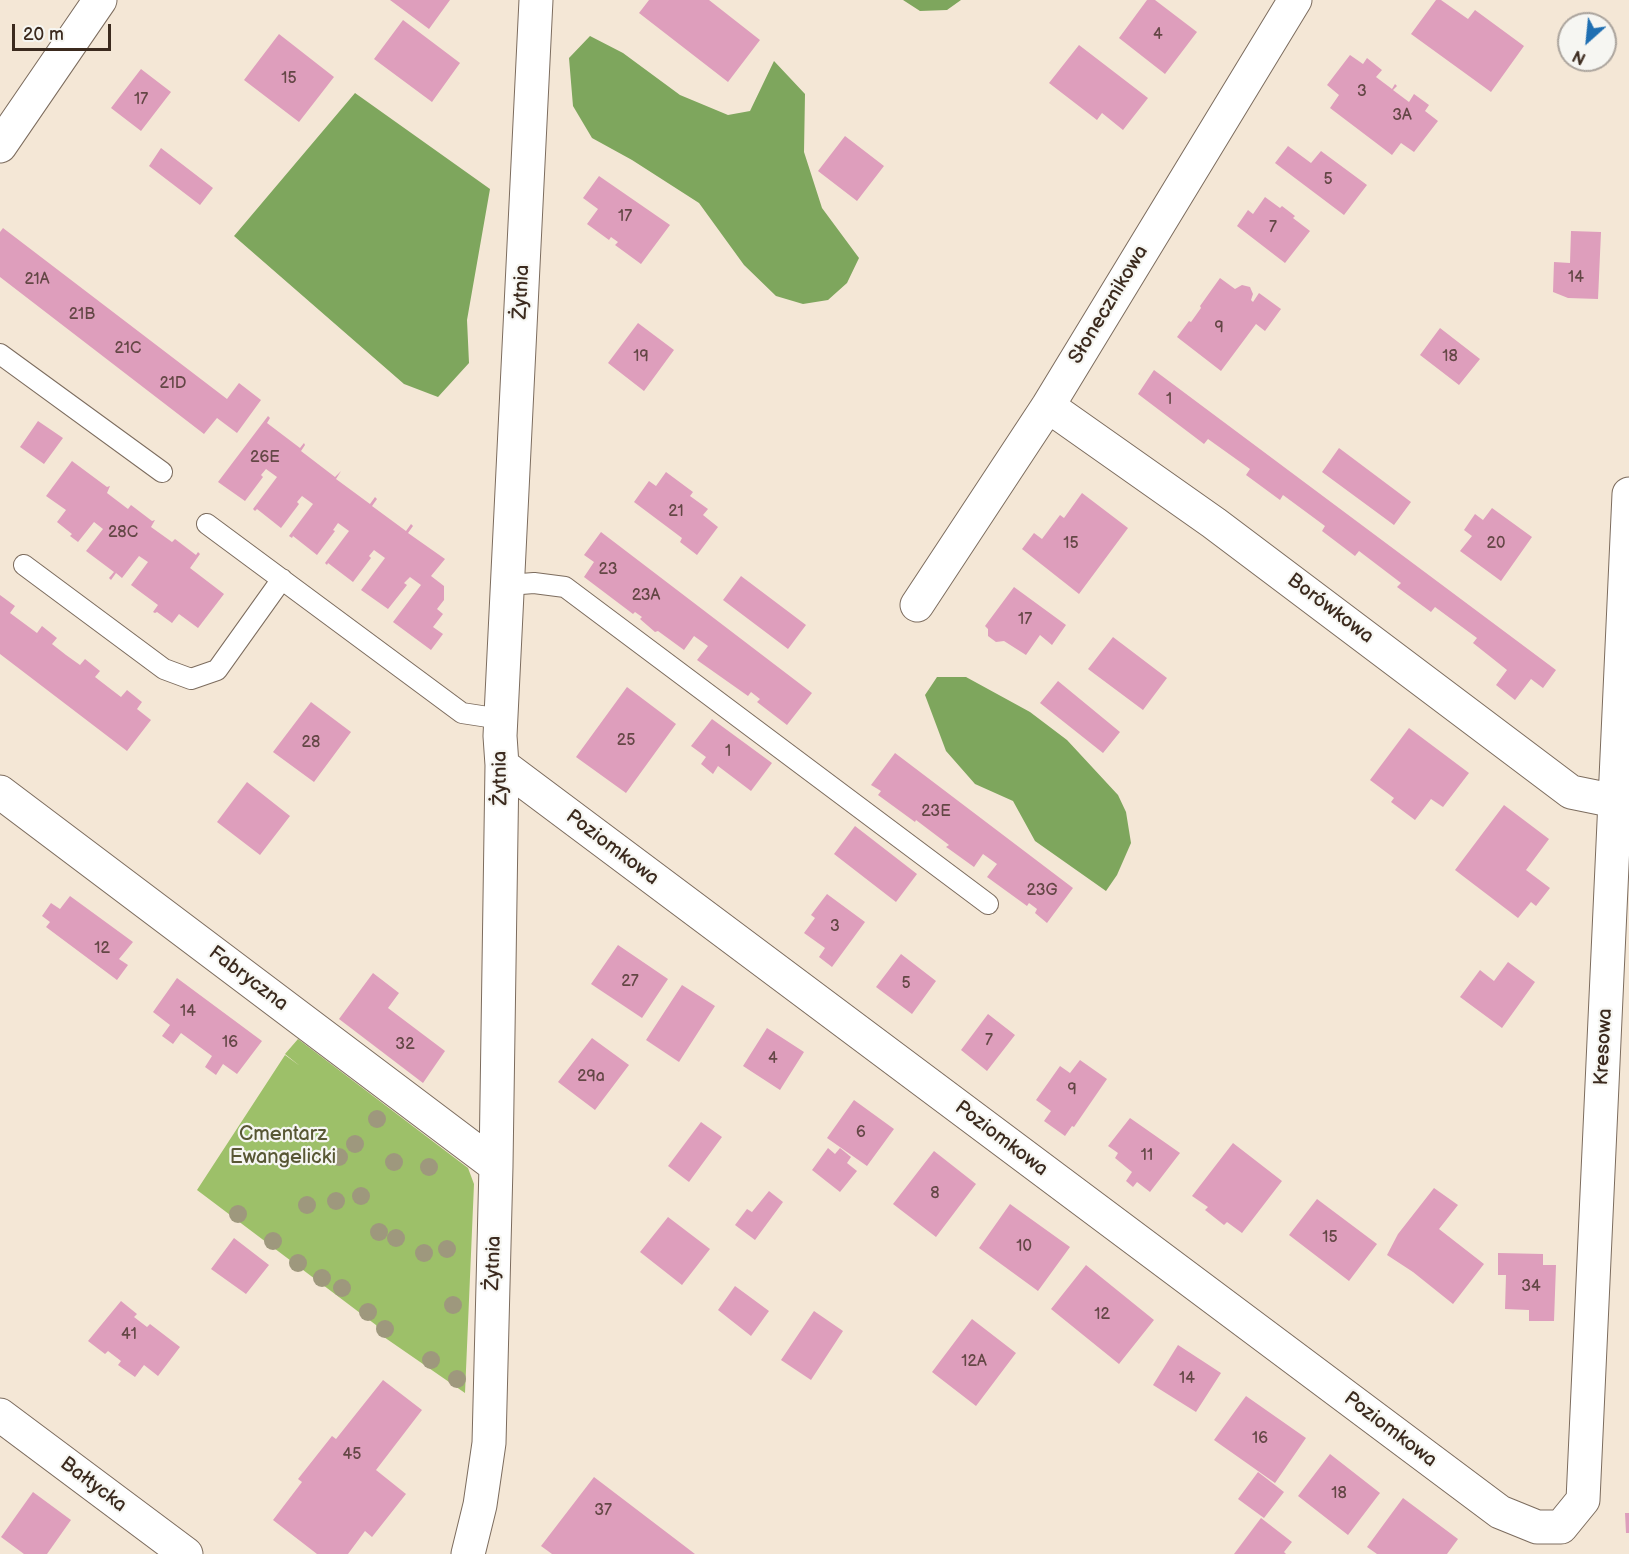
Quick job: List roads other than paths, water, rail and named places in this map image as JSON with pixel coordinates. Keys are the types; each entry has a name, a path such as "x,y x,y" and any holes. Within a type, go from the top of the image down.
{"street":[{"path":"0,146 100,0"},
{"name":"Żytnia","path":"468,1554 480,1505 489,1443 496,1166 501,719 536,0"},
{"name":"Słonecznikowa","path":"917,605 1048,406 1295,0"},
{"name":"Borówkowa","path":"1048,406 1214,523 1571,792 1615,801"},
{"name":"Kresowa","path":"1500,1512 1537,1527 1562,1527 1583,1500 1619,963 1615,801 1629,494"},
{"name":"Poziomkowa","path":"502,765 1500,1512"},
{"name":"Fabryczna","path":"0,792 496,1166"},
{"name":"Bałtycka","path":"0,1415 186,1554"}],"lane":[{"path":"0,354 162,472"},
{"path":"207,524 462,713 501,719"},
{"path":"24,565 164,669 191,679 217,670 282,579"},
{"path":"508,585 534,583 565,586 988,904"}],"park label":[{"name":"Cmentarz Ewangelicki","path":"283,1146"}]}
